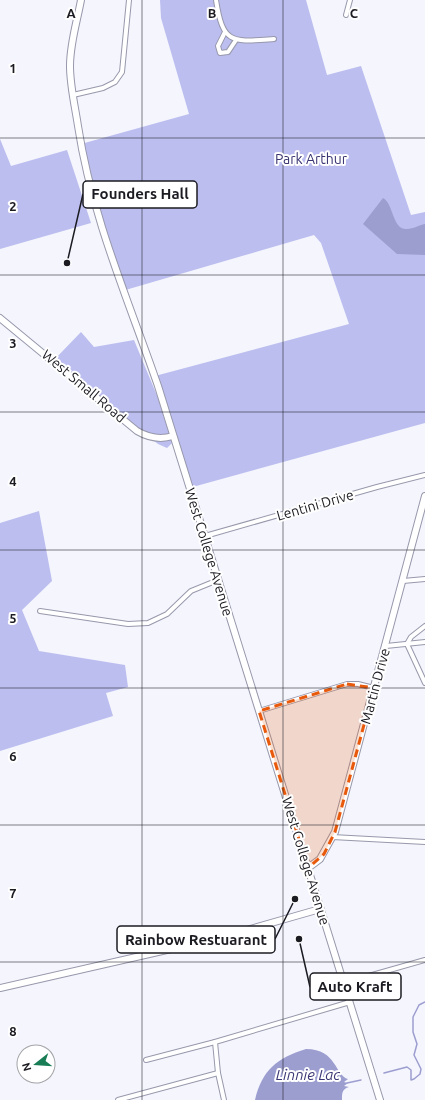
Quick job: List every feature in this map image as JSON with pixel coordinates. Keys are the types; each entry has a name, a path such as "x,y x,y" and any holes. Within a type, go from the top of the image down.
{"street":[{"name":"West College Avenue","path":"81,0 70,58 73,95 91,195 120,284 155,376 380,1100"},
{"path":"73,95 103,88 115,82 122,72 129,0"},
{"path":"216,0 219,19 225,32 230,38 236,40 274,38"},
{"path":"346,15 350,0"},
{"path":"225,32 218,46 220,53 228,52 236,40"},
{"name":"West Small Road","path":"0,318 137,431 144,435 157,438 173,436"},
{"name":"Lentini Drive","path":"205,536 377,487 425,475"},
{"name":"Martin Drive","path":"308,868 320,858 332,838 386,646 425,496"},
{"path":"403,581 425,579"},
{"path":"40,611 128,624 148,623 167,614 191,591 218,580"},
{"path":"407,644 411,637 425,626"},
{"path":"386,646 425,642"},
{"path":"407,644 425,683"},
{"path":"259,711 347,684 358,684 374,688"},
{"path":"332,838 425,842"},
{"path":"0,988 215,939 320,909"},
{"path":"344,983 425,960"},
{"path":"146,1060 215,1042 350,1002"},
{"path":"215,1042 218,1073 224,1100"},
{"path":"118,1100 218,1073"}],"highlighted area":[{"path":"347,684 374,688 335,832 324,854 308,868 259,711"}],"green space":[{"name":"Park Arthur","path":"160,0 306,0 327,75 361,66 411,215 425,212 425,423 189,488 155,376 349,324 321,243 314,235 122,291 81,144 189,114 161,18"},
{"path":"0,139 11,166 67,150 91,223 0,249"},
{"path":"81,332 94,347 134,340 158,398 172,443 167,448 158,444 55,359"},
{"path":"39,511 52,581 22,610 39,651 125,665 128,687 106,693 113,716 0,751 0,523"}],"water":[{"path":"383,198 387,201 398,225 402,228 409,229 425,224 425,255 397,254 363,224"},
{"name":"Linnie Lac","path":"306,1049 324,1053 334,1063 340,1073 348,1079 344,1082 348,1083 344,1086 349,1087 343,1092 342,1100 255,1100 262,1081 272,1067 279,1061"}],"waterway":[{"path":"384,1073 407,1067 411,1070 411,1080 420,1074 421,1069 414,1055 417,1044 413,1032 413,1017 419,1005 425,1002"},
{"path":"347,1083 361,1080"}],"place":[{"name":"Founders Hall","path":"67,263"},
{"name":"Rainbow Restuarant","path":"295,899"},
{"name":"Auto Kraft","path":"299,939"}]}
